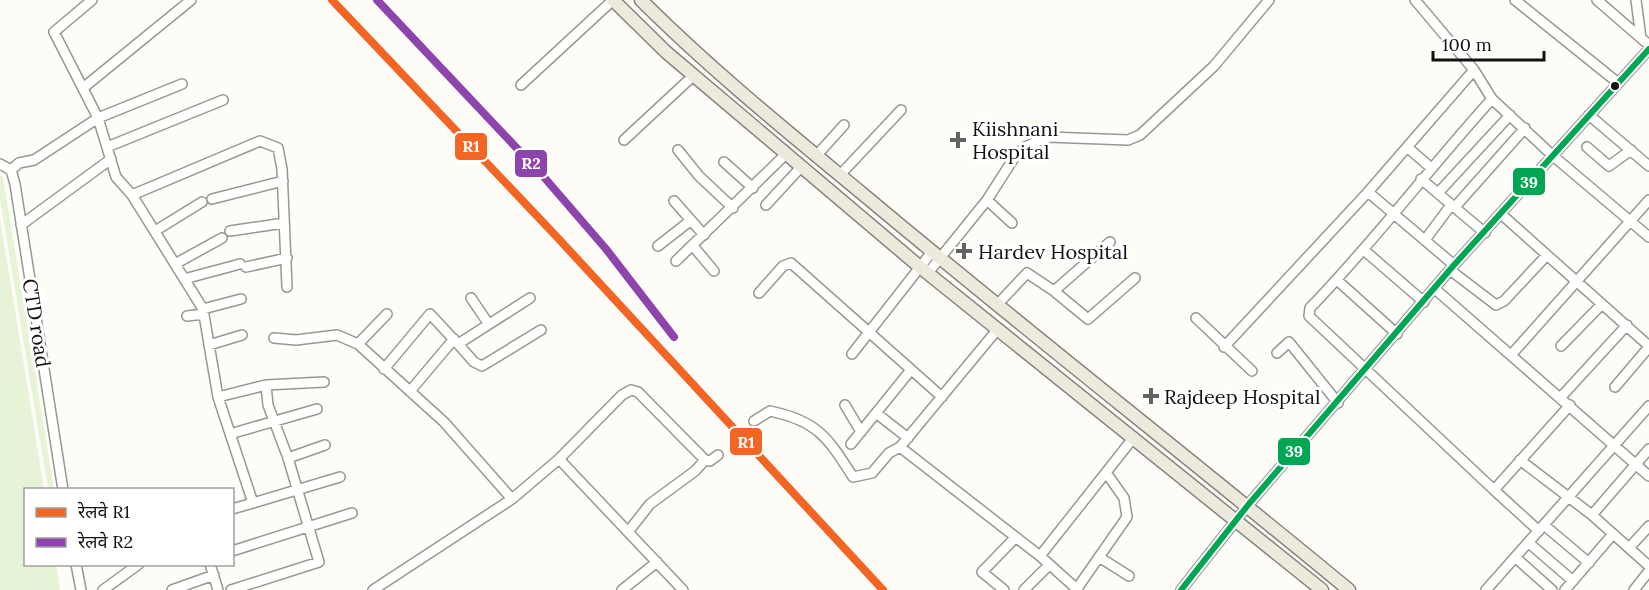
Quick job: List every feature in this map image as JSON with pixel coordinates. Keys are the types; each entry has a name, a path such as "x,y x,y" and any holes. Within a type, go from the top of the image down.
{"main road":[{"path":"613,0 693,76 924,270 1322,590"},
{"path":"641,0 738,90 935,256 1248,505 1349,590"}],"street":[{"path":"92,0 54,32 98,118 116,177 132,195 203,312 218,397 253,503"},
{"path":"82,88 191,0"},
{"path":"520,85 613,0"},
{"path":"852,354 935,256 987,200 1014,158 1037,141 1048,137 1128,140 1140,135 1214,66 1269,0"},
{"path":"1415,0 1474,70 1492,99 1552,155 1649,237"},
{"path":"1515,0 1617,82"},
{"path":"1596,0 1647,48"},
{"path":"1636,0 1647,48"},
{"path":"1181,590 1248,505 1338,403 1452,267 1485,233 1647,48"},
{"path":"1224,347 1368,192 1474,70"},
{"path":"624,140 693,76"},
{"path":"0,164 11,170 19,163 33,160 98,118 182,84"},
{"path":"1492,99 1430,167 1365,251 1310,308 1309,316 1494,490 1589,563"},
{"path":"107,147 224,100"},
{"path":"840,175 901,110"},
{"path":"1438,193 1510,115"},
{"path":"1589,115 1646,163 1649,151"},
{"path":"817,155 844,125"},
{"path":"1425,240 1452,206 1525,128"},
{"path":"132,195 260,141 278,148 283,181 287,287"},
{"path":"1407,147 1430,167"},
{"path":"1587,147 1609,166 1631,150"},
{"path":"678,150 699,176 733,207"},
{"path":"676,261 787,153"},
{"path":"21,225 111,159"},
{"path":"724,162 753,188"},
{"path":"766,205 802,166"},
{"name":"CTD road","path":"11,170 63,488"},
{"path":"1421,179 1485,233"},
{"path":"155,231 207,200 283,181"},
{"path":"1368,192 1425,240 1496,306 1504,301 1547,255"},
{"path":"987,200 1012,223"},
{"path":"1511,355 1649,200"},
{"path":"674,201 704,235"},
{"path":"1501,214 1649,347 1615,387"},
{"path":"658,246 690,221"},
{"path":"230,231 284,223"},
{"path":"175,264 222,238"},
{"path":"1054,291 1110,242"},
{"path":"693,246 714,271"},
{"path":"1365,251 1424,302"},
{"path":"184,279 243,265 287,258"},
{"path":"759,293 783,266 791,263 942,397"},
{"path":"998,305 1027,273 1054,291 1088,319 1135,278"},
{"path":"1337,280 1397,334"},
{"path":"1435,289 1616,444 1649,476"},
{"path":"471,298 488,323"},
{"path":"411,390 456,342 530,298"},
{"path":"187,316 241,299"},
{"path":"1561,346 1602,304"},
{"path":"358,344 387,314"},
{"path":"384,369 430,314 474,363 482,366 541,330"},
{"path":"1196,318 1224,347 1252,371"},
{"path":"1561,397 1627,325"},
{"path":"754,421 770,411 816,427 837,452 853,477 872,473 889,453 900,447 908,438 997,330"},
{"path":"210,345 242,335"},
{"path":"274,338 297,340 337,335 358,344 384,369 411,390 512,499"},
{"path":"1277,353 1289,342 1338,403"},
{"path":"851,444 910,371"},
{"path":"218,397 266,385 324,381"},
{"path":"231,590 319,562 288,458 274,422 266,385"},
{"path":"373,590 512,499 559,459 622,395 631,390 638,392 705,460 710,461 718,455"},
{"path":"845,405 861,432"},
{"path":"1494,490 1570,405"},
{"path":"1487,590 1649,406"},
{"path":"230,434 317,409"},
{"path":"876,413 908,438"},
{"path":"1040,556 1134,437"},
{"path":"288,458 326,445"},
{"path":"900,447 1040,556 1048,566 1077,590 1127,517 1124,498 1107,474"},
{"path":"1592,515 1649,449"},
{"path":"559,459 683,590"},
{"path":"628,532 650,504 695,471 705,460"},
{"path":"1520,460 1569,496 1649,566"},
{"path":"234,508 340,477"},
{"path":"234,550 352,513"},
{"path":"1629,548 1649,526"},
{"path":"1565,590 1613,534"},
{"path":"1004,590 982,572 1015,538"},
{"path":"1529,543 1573,581"},
{"path":"1099,557 1129,576"},
{"path":"1516,558 1552,590"},
{"path":"622,590 657,562"},
{"path":"76,566 81,590"},
{"path":"103,590 136,566"},
{"path":"211,566 218,590"},
{"path":"1024,590 1048,566"},
{"path":"1634,590 1649,571"},
{"path":"172,590 214,575"}],"green space":[{"path":"0,175 3,177 54,488 48,488 0,199"},
{"path":"0,218 44,488 24,488 24,566 56,566 60,590 0,590"}],"rail line":[{"name":"R1","path":"332,0 556,236 883,590"},
{"name":"R2","path":"377,0 543,176 606,249 674,337"}],"transit line":[{"name":"39","path":"1181,590 1248,505 1454,265 1649,49"}],"place":[{"name":"Kiishnani Hospital","path":"958,140"},
{"name":"Hardev Hospital","path":"964,251"},
{"name":"Rajdeep Hospital","path":"1151,396"}]}
